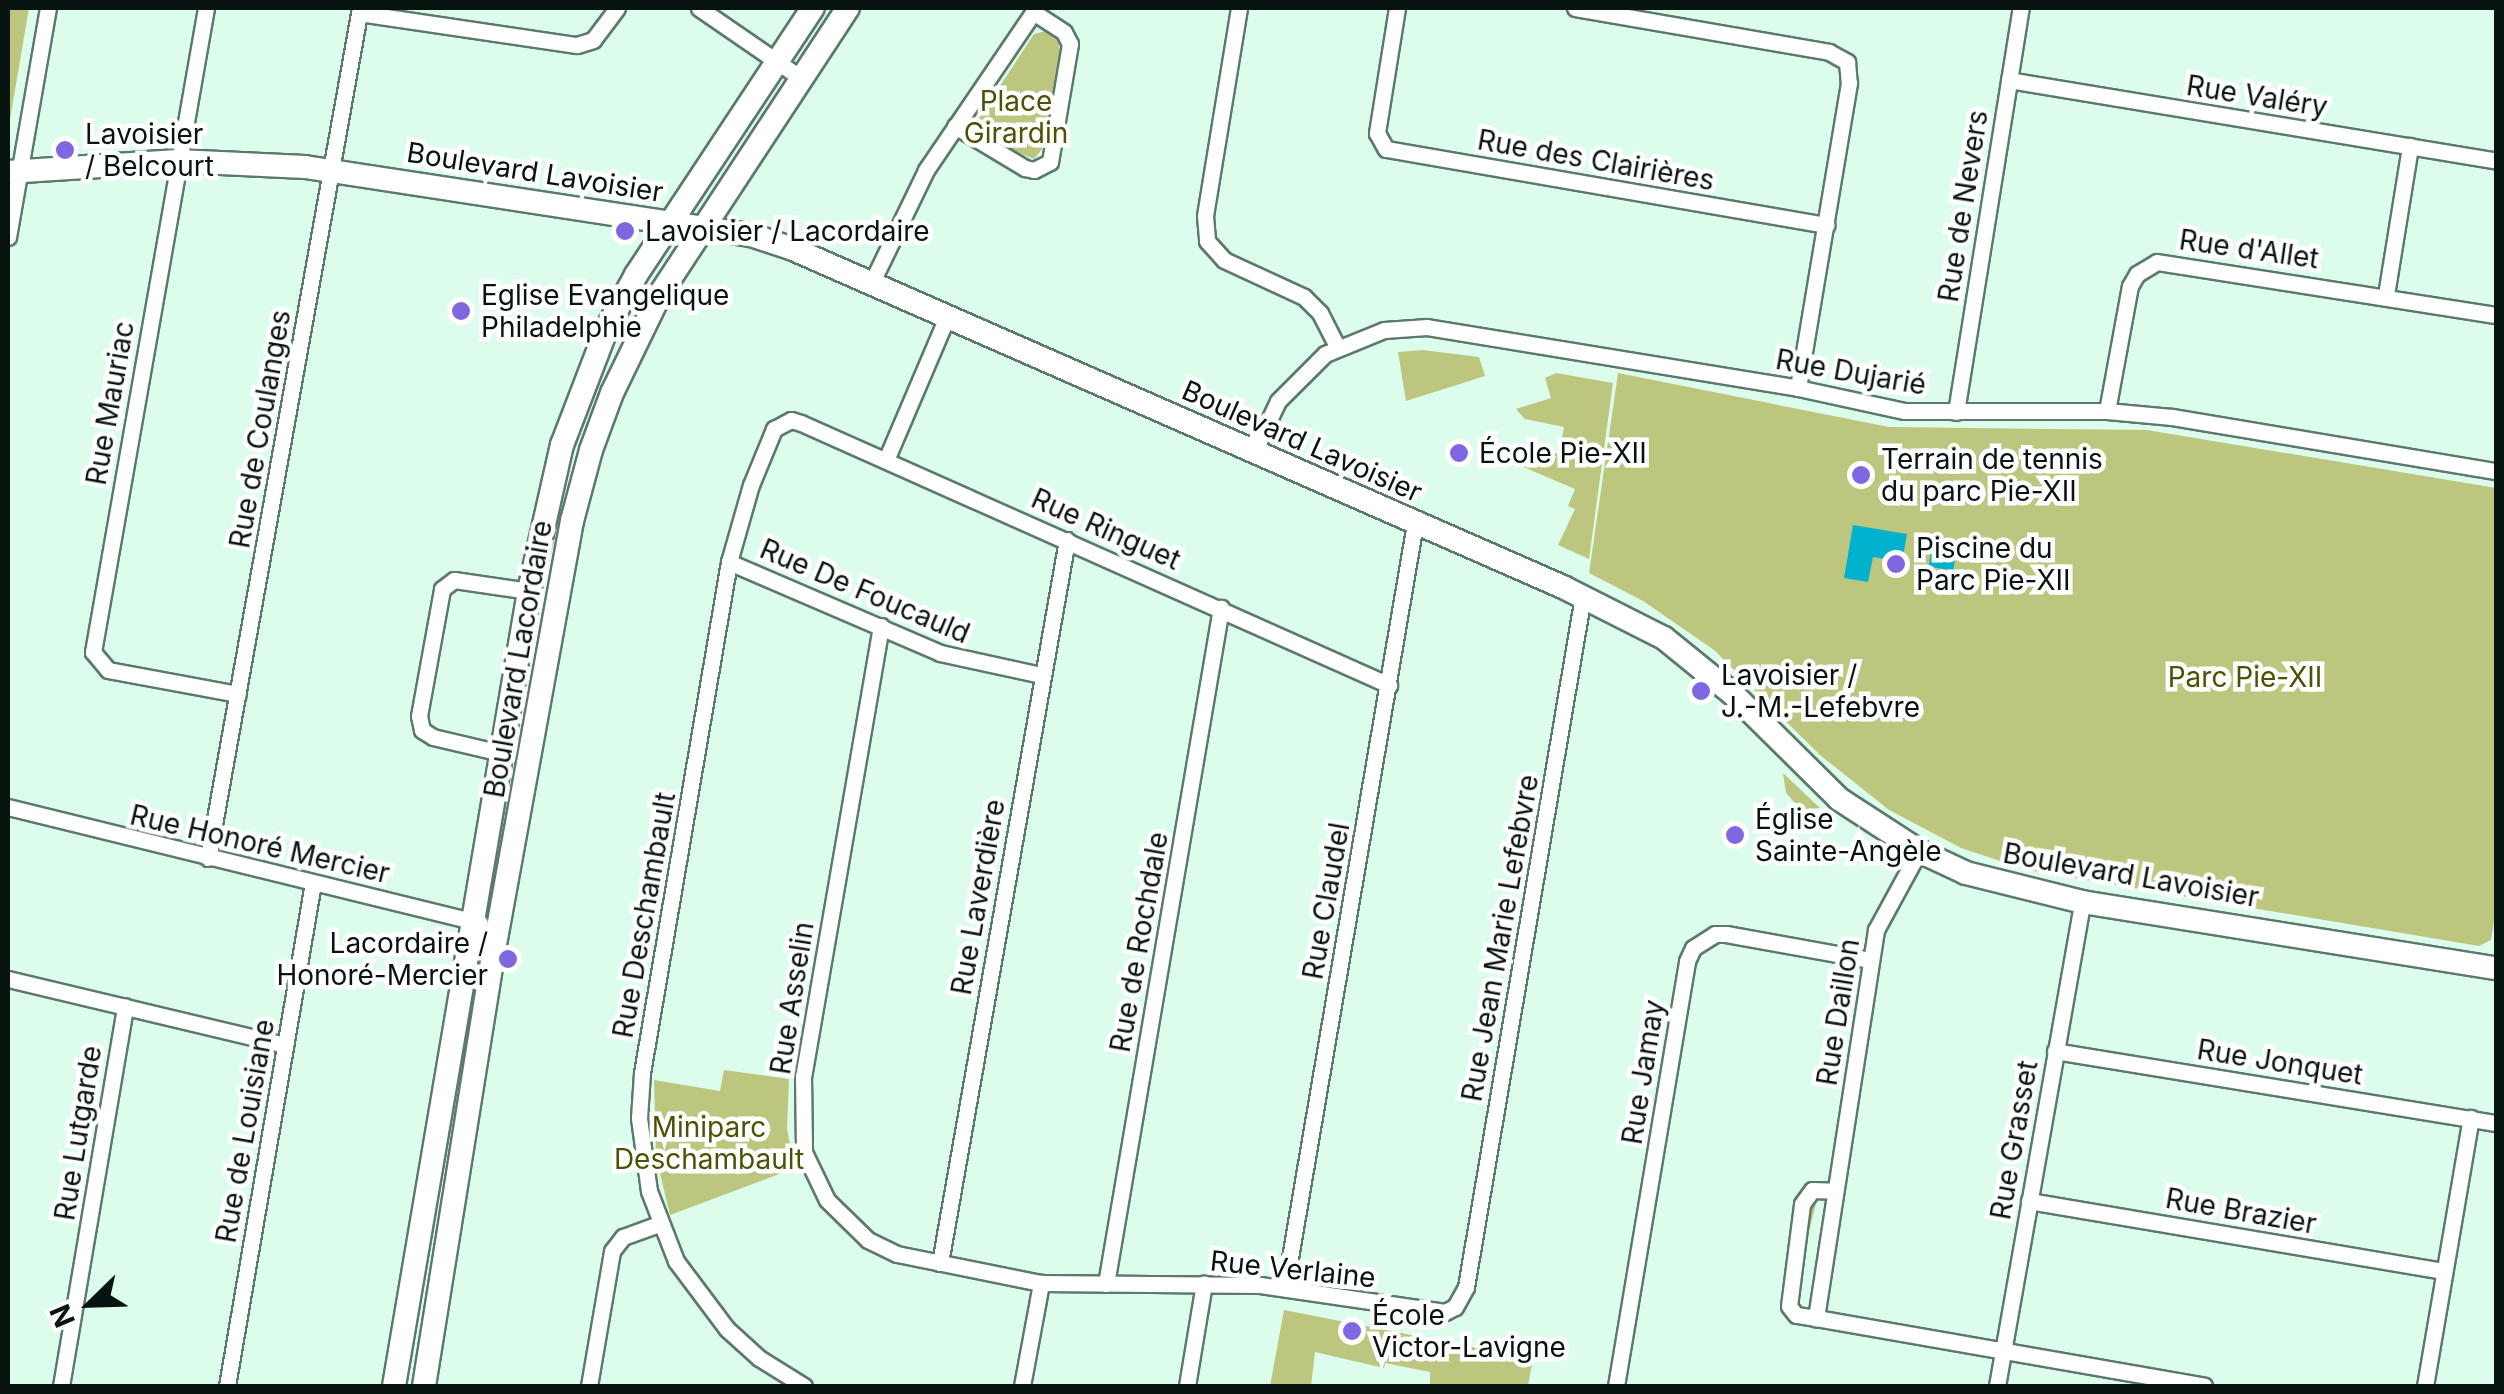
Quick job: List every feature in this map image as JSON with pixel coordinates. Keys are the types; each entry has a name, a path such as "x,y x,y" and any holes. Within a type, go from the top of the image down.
{"main road":[{"name":"Boulevard Lacordaire","path":"394,1386 528,591 562,445 607,328 666,223 813,8"},
{"name":"Boulevard Lacordaire","path":"424,1386 581,486 612,393 636,339 700,228 848,8"},
{"name":"Boulevard Lavoisier","path":"13,171 178,162 330,170 751,235 793,248 946,319 1582,596 1683,652 1733,694 1839,799 1919,851 1996,883 2082,902 2496,968"}],"street":[{"path":"8,237 13,171 48,8"},
{"name":"Rue Mauriac","path":"206,8 93,652 108,670 238,694"},
{"path":"360,10 576,46 593,40 617,8"},
{"path":"699,8 801,78"},
{"path":"1240,8 1205,216 1208,241 1224,260 1304,297 1320,312 1337,346"},
{"name":"Rue des Clairières","path":"1397,8 1378,123 1379,142 1394,152 1826,225"},
{"path":"1575,8 1829,52 1847,62 1849,83 1798,388"},
{"name":"Rue de Nevers","path":"1956,412 2021,8"},
{"name":"Rue de Coulanges","path":"208,858 360,10"},
{"path":"871,284 918,184 954,126 1035,10 1064,32 1070,44 1050,162 1034,170 1025,168 954,126"},
{"name":"Rue Valéry","path":"2009,80 2496,161"},
{"path":"2386,296 2410,146"},
{"name":"Rue d'Allet","path":"2107,412 2130,286 2137,274 2157,262 2496,315"},
{"path":"886,460 946,319"},
{"name":"Rue Dujarié","path":"1254,452 1278,401 1310,366 1337,346 1384,330 1427,327 1798,388 1876,407 2172,417 2496,471"},
{"name":"Rue Deschambault","path":"800,424 783,422 770,437 729,562 642,1079 644,1161 658,1224 700,1298 727,1329 758,1358 804,1386"},
{"name":"Rue Ringuet","path":"800,424 1221,608 1388,686"},
{"name":"Rue Claudel","path":"1284,1287 1414,523"},
{"name":"Rue Laverdière","path":"940,1263 1068,540"},
{"name":"Rue De Foucauld","path":"729,562 956,658 1041,676"},
{"path":"501,753 426,734 419,724 422,702 442,589 454,580 528,591"},
{"name":"Rue Jean Marie Lefebvre","path":"1466,1287 1582,596"},
{"name":"Rue de Rochdale","path":"1106,1284 1221,608"},
{"name":"Rue Asselin","path":"881,626 804,1076 802,1134 813,1178 845,1221 868,1240 897,1254 1040,1282"},
{"name":"Rue Honoré Mercier","path":"8,807 501,928"},
{"name":"Rue Daillon","path":"1816,1318 1876,930 1919,851"},
{"name":"Rue de Louisiane","path":"227,1386 313,883"},
{"name":"Rue Grasset","path":"1998,1386 2082,902"},
{"name":"Rue Jamay","path":"1616,1386 1687,960 1693,948 1703,939 1726,934 1870,960"},
{"path":"8,979 285,1046"},
{"name":"Rue Lutgarde","path":"61,1386 125,1006"},
{"name":"Rue Jonquet","path":"2055,1050 2496,1122"},
{"path":"2425,1386 2470,1118"},
{"path":"1835,1191 1818,1188 1808,1194 1799,1223 1789,1306 1796,1314 2204,1386"},
{"name":"Rue Brazier","path":"2029,1201 2444,1271"},
{"path":"589,1386 612,1252 623,1237 658,1224"},
{"path":"1022,1386 1040,1282"},
{"name":"Rue Verlaine","path":"1040,1282 1284,1287 1434,1312 1455,1307 1466,1287"},
{"path":"1187,1386 1204,1283"}],"green space":[{"path":"8,8 29,8 8,131"},
{"name":"Place Girardin","path":"1045,31 1058,41 1060,50 1043,148 1034,159 985,135 977,121 1034,34"},
{"path":"1423,350 1479,357 1485,376 1406,401 1398,352"},
{"path":"1556,373 1613,383 1589,559 1558,545 1575,509 1568,506 1575,489 1514,463 1514,446 1559,454 1564,427 1525,419 1516,409 1551,398 1545,378"},
{"name":"Parc Pie-XII","path":"1618,373 1889,427 2147,430 2496,488 2496,908 2491,940 2479,946 2027,870 1961,848 1889,810 1820,755 1714,650 1643,601 1589,573"},
{"path":"1783,773 1820,808 1806,809 1794,802 1786,793"},
{"name":"Miniparc Deschambault","path":"724,1070 789,1079 787,1129 795,1168 670,1215 656,1157 654,1080 720,1091"},
{"path":"1812,1203 1816,1204 1791,1305 1787,1304"},
{"name":"École Victor-Lavigne","path":"1284,1310 1533,1359 1528,1386 1430,1386 1430,1372 1385,1363 1384,1368 1315,1352 1311,1386 1270,1386"}],"water":[{"path":"1853,525 1907,534 1902,562 1873,557 1868,582 1844,578"},
{"path":"1933,539 1958,543 1953,571 1929,567"}],"place":[{"name":"Lavoisier / Belcourt","path":"65,150"},
{"name":"Lavoisier / Lacordaire","path":"625,231"},
{"name":"Eglise Evangelique Philadelphie","path":"461,311"},
{"name":"École Pie-XII","path":"1459,453"},
{"name":"Terrain de tennis du parc Pie-XII","path":"1861,475"},
{"name":"Piscine du Parc Pie-XII","path":"1896,564"},
{"name":"Lavoisier / J.-M.-Lefebvre","path":"1701,691"},
{"name":"Église Sainte-Angèle","path":"1735,835"},
{"name":"Lacordaire / Honoré-Mercier","path":"508,959"},
{"name":"École Victor-Lavigne","path":"1352,1331"}]}
